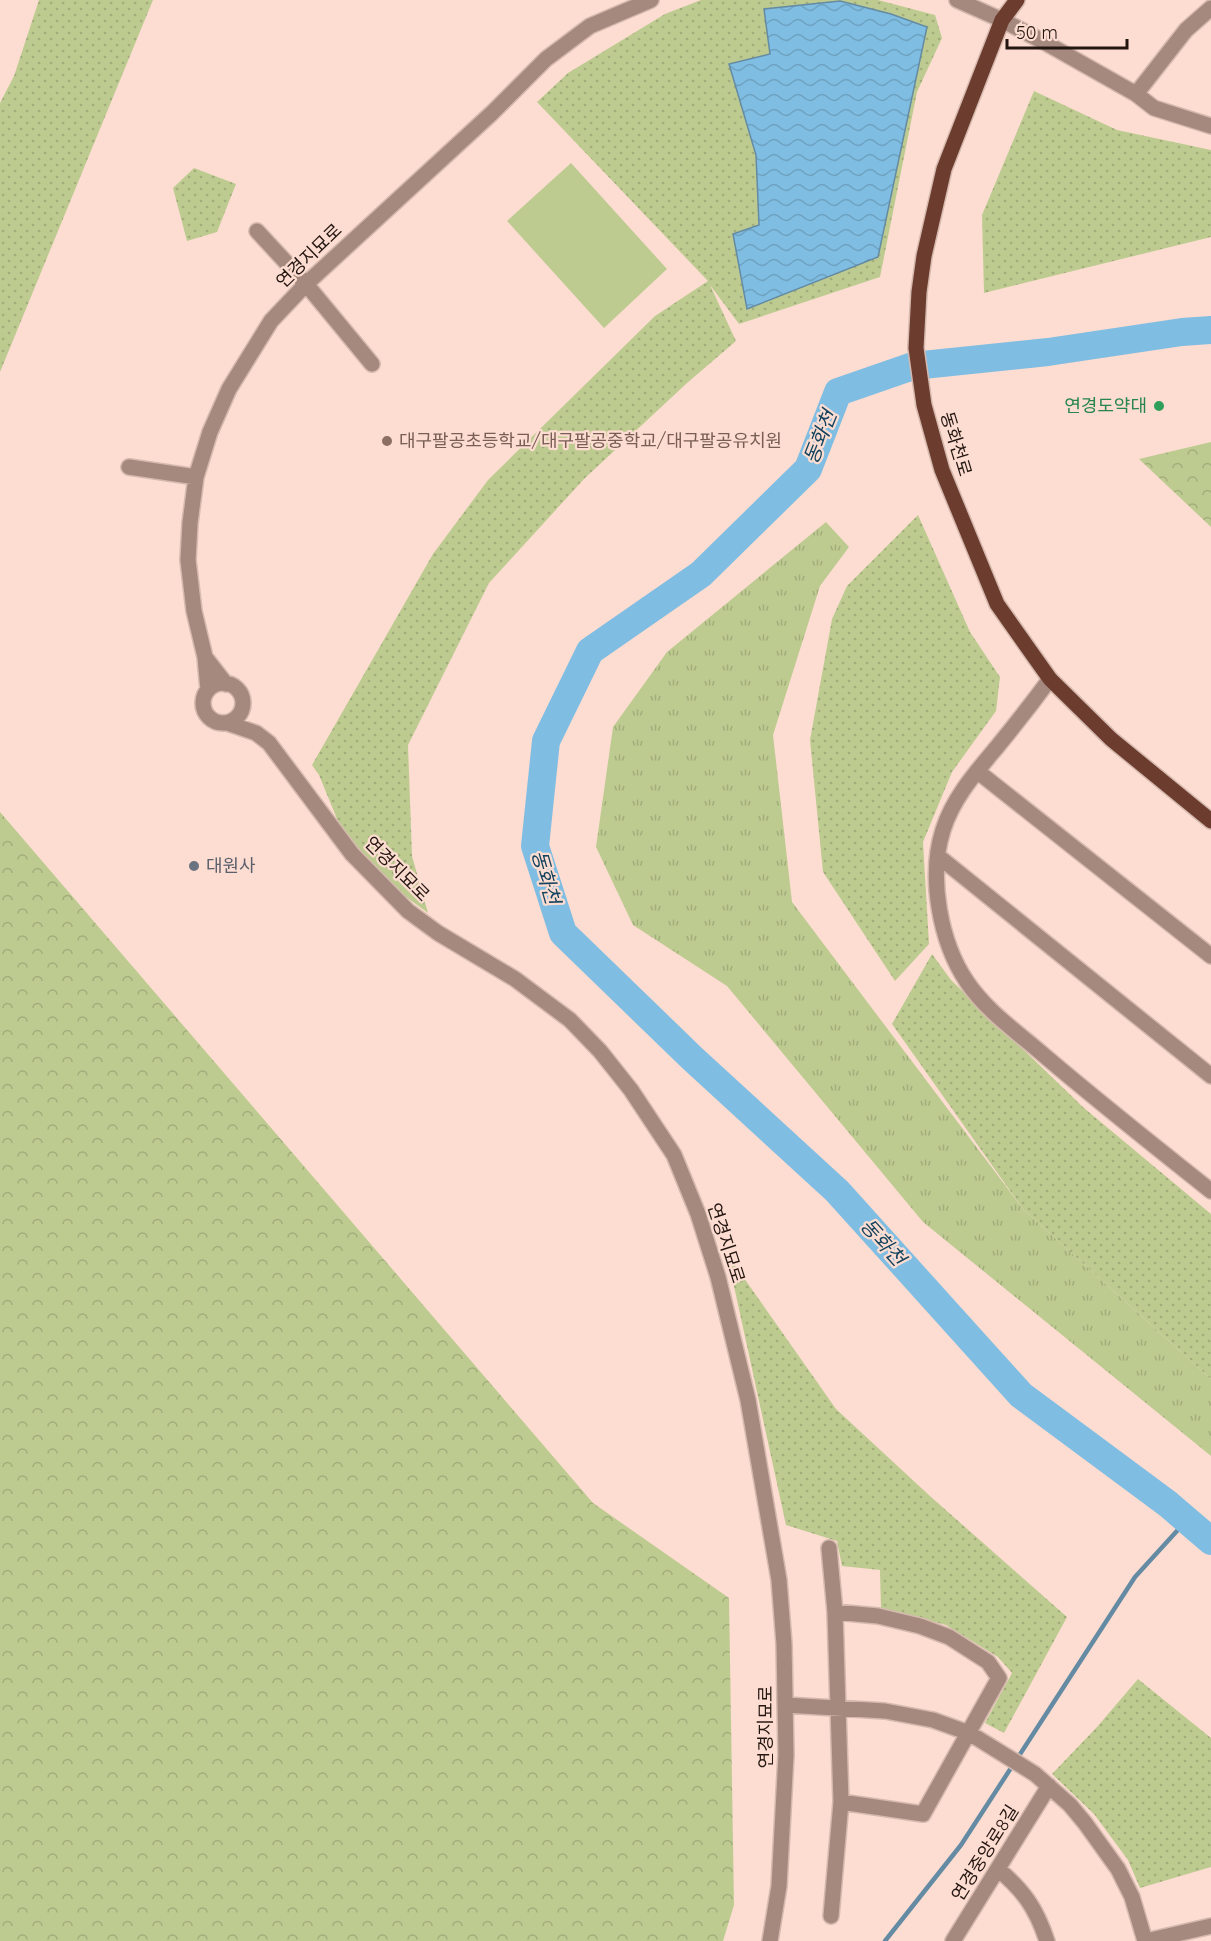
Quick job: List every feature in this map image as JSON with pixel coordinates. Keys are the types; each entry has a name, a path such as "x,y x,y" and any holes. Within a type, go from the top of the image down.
{"main road":[{"name":"동화천로","path":"1017,0 1002,20 944,170 924,256 918,292 916,348 924,405 942,470 997,604 1050,679 1111,739 1211,821"}],"street":[{"name":"연경지묘로","path":"208,690 205,657 194,611 188,560 196,477 210,432 229,389 271,321 306,284 492,113 546,59 590,26 651,0"},
{"path":"957,0 1002,20 1136,94 1154,108 1211,126"},
{"path":"1136,94 1186,30 1211,8"},
{"path":"256,231 306,284 372,364"},
{"path":"129,467 196,477"},
{"path":"205,657 226,684 238,690 243,703 239,716 227,723"},
{"path":"1050,679 966,785 943,830 938,856 937,888 942,926 952,956 967,982 986,1007 1211,1191"},
{"path":"226,684 213,685 208,690 203,702 206,714 215,722 227,723 256,733"},
{"path":"242,710 256,733"},
{"name":"연경지묘로","path":"256,733 269,743 352,854 408,911 438,933 515,979 570,1020 585,1035 631,1090 674,1155 698,1214 718,1277 748,1400 779,1580 784,1644 786,1773 780,1874 770,1941"},
{"path":"977,771 1211,956"},
{"path":"938,856 1211,1076"},
{"path":"829,1548 835,1612 841,1802 831,1916"},
{"path":"835,1612 878,1616 920,1626 950,1638 988,1662 999,1678 975,1736 923,1814 841,1802"},
{"path":"786,1705 885,1711 933,1720 975,1736 1035,1774 1070,1805 1086,1823 1118,1869 1132,1897 1146,1941 1211,1926"},
{"name":"연경중앙로8길","path":"953,1941 1049,1786"},
{"path":"998,1869 1028,1898 1047,1941"}],"green space":[{"path":"39,0 153,0 0,372 0,103 14,76"},
{"path":"701,0 878,0 935,15 942,38 917,92 880,277 739,324 710,285 736,341 687,383 584,479 489,583 408,745 412,856 428,913 386,882 342,831 319,775 312,765 433,554 488,480 655,316 708,281 537,102 568,73 665,14"},
{"path":"1034,91 1117,130 1211,150 1211,237 984,293 982,215"},
{"path":"571,163 667,269 604,328 507,221"},
{"path":"194,168 236,184 217,232 187,241 173,188"},
{"path":"1211,442 1211,527 1139,459"},
{"path":"918,515 970,632 1000,677 996,711 952,772 923,842 929,944 895,981 823,872 810,740 832,619 847,586"},
{"path":"826,522 849,547 820,586 773,735 792,902 1023,1209 1211,1379 1211,1456 923,1222 727,986 633,925 596,847 613,727 667,652"},
{"path":"0,812 593,1503 729,1598 734,1905 723,1941 0,1941"},
{"path":"932,954 951,980 1084,1108 1211,1214 1211,1379 1023,1209 892,1024"},
{"path":"727,1254 836,1409 931,1497 1067,1617 1004,1733 985,1723 1012,1673 998,1657 946,1625 881,1608 880,1570 842,1566 837,1541 786,1525"},
{"path":"1138,1679 1211,1738 1211,1867 1140,1888 1128,1860 1094,1814 1052,1774 1097,1727"}],"water":[{"path":"840,1 891,14 927,27 878,257 747,309 733,234 759,225 756,155 729,64 770,54 764,9"}],"waterway":[{"name":"동화천","path":"1211,330 1182,332 1048,352 913,366 838,392 808,469 701,574 590,651 546,741 535,846 563,933 692,1058 837,1191 1021,1395 1168,1504 1211,1541"},
{"path":"885,1941 961,1845 1135,1577 1186,1521"}],"place":[{"name":"연경도약대","path":"1159,406"},
{"name":"대구팔공초등학교/대구팔공중학교/대구팔공유치원","path":"387,441"},
{"name":"대원사","path":"194,866"}]}
